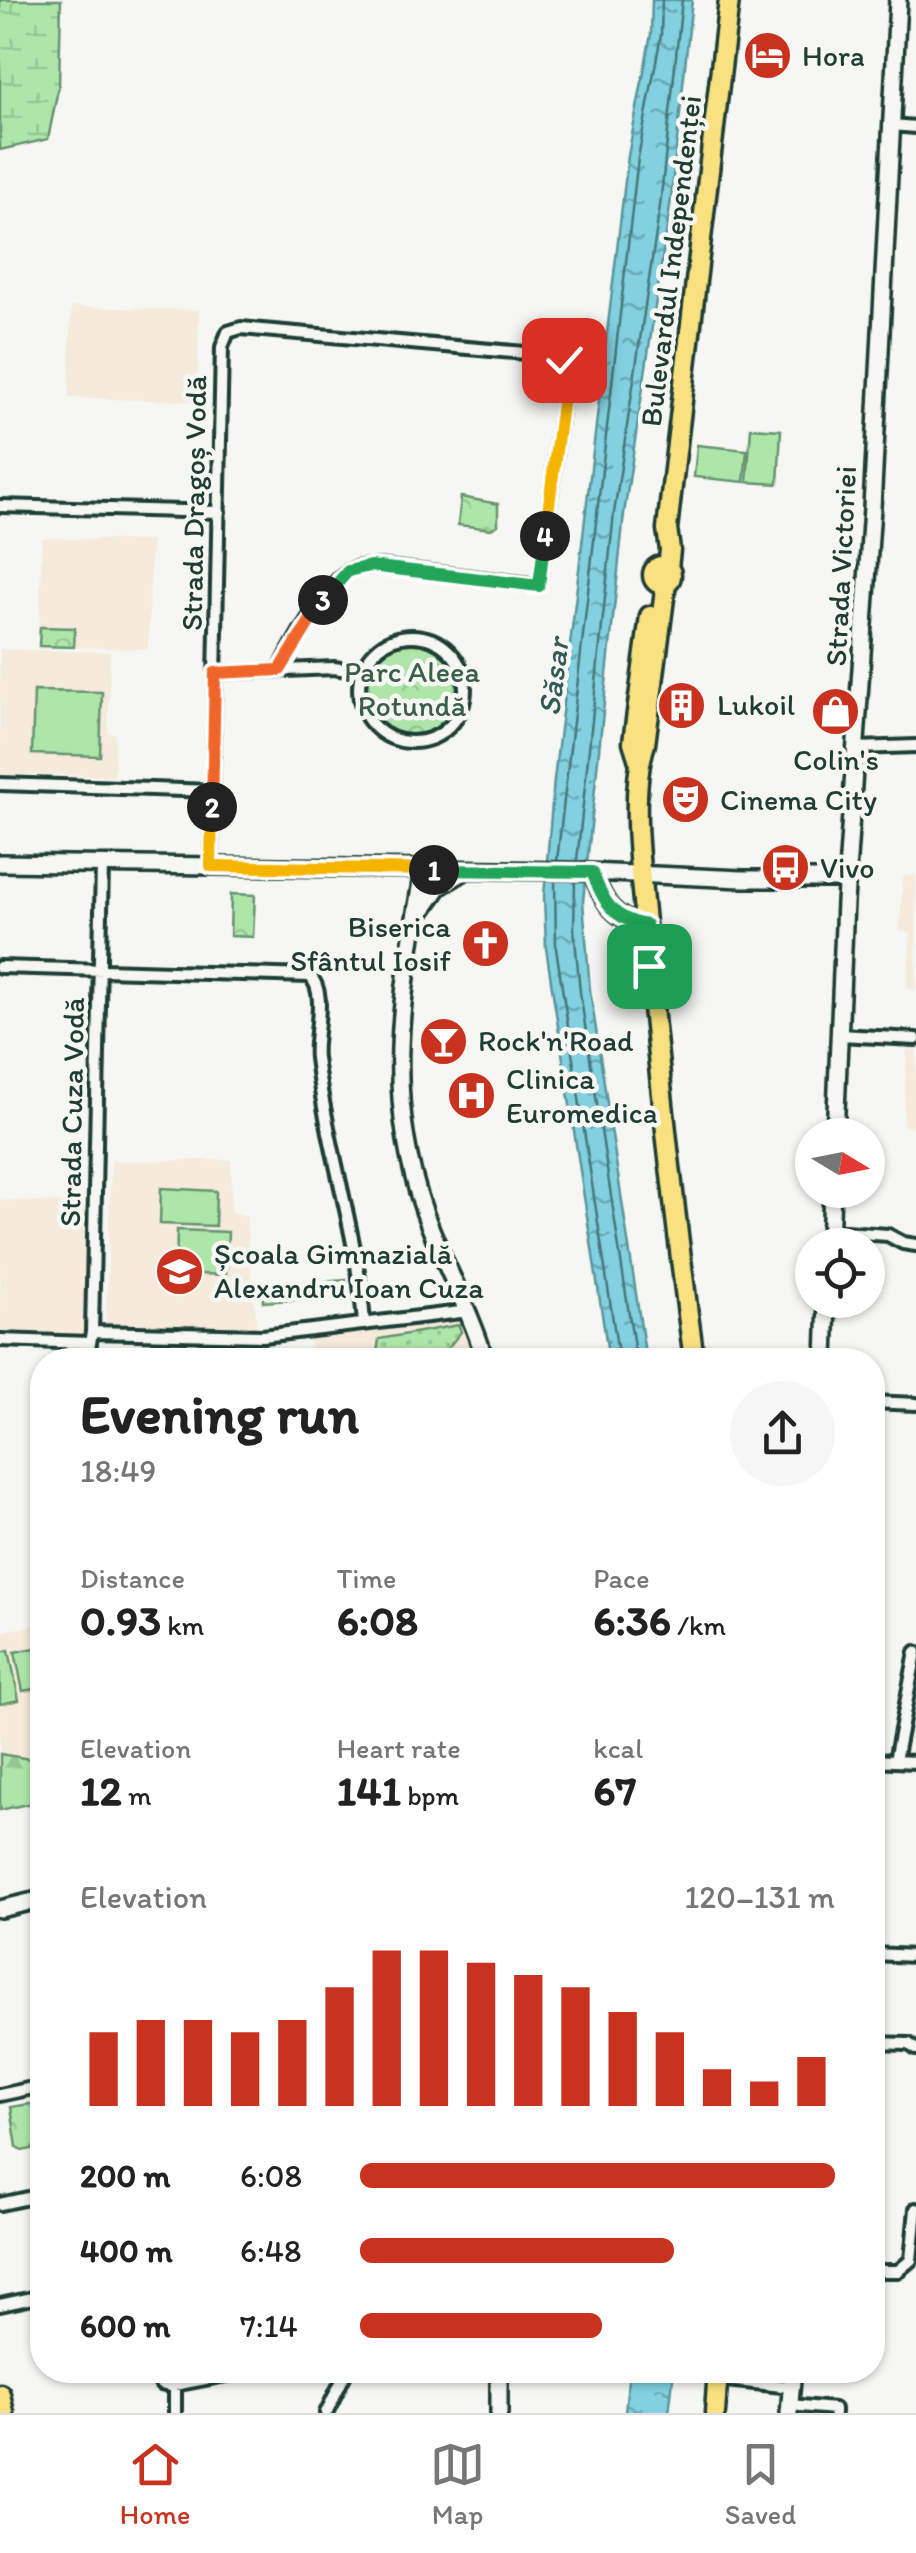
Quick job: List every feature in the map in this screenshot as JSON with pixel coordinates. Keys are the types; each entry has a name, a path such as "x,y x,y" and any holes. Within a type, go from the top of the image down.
{"main road":[{"name":"Bulevardul Independenței","path":"692,1348 671,1186 640,874 639,760 633,742 661,575 670,550 667,530 729,0"},
{"path":"715,2413 717,2383"},
{"path":"0,2394 4,2413"}],"street":[{"name":"Strada Victoriei","path":"835,1118 898,0"},
{"path":"891,125 916,127"},
{"name":"Strada Dragoș Vodă","path":"211,866 222,346 228,332 241,328 553,354 564,360 566,373 539,586 360,567 348,571 330,588 280,670"},
{"path":"0,506 218,512"},
{"path":"415,636 433,640 458,663 464,680 462,706 454,722 434,738 417,743 391,739 376,730 365,716 358,690 361,672 369,657 389,641 415,636"},
{"path":"215,673 334,668 361,672"},
{"path":"857,748 916,746"},
{"path":"0,784 213,791"},
{"path":"0,863 847,878"},
{"name":"Strada Cuza Vodă","path":"89,1348 102,865"},
{"path":"423,870 399,1029 405,1128 424,1211 481,1348"},
{"path":"413,925 439,888 466,870"},
{"path":"592,872 609,909 630,922 646,925"},
{"path":"0,968 310,976 318,988 315,1041 320,1088 361,1279 364,1324"},
{"path":"839,1036 916,1038"},
{"path":"885,1234 916,1245"},
{"path":"0,1340 238,1337 468,1311"},
{"path":"825,1348 826,1318"},
{"path":"885,1403 916,1404"},
{"path":"894,1761 916,1652"},
{"path":"885,1761 916,1762"},
{"path":"0,1909 30,1902"},
{"path":"885,1955 916,1956"},
{"path":"885,2043 909,2044 916,2049"},
{"path":"0,2094 30,2088"},
{"path":"0,2204 30,2198"},
{"path":"885,2270 898,2271 911,2260 916,2209"},
{"path":"0,2305 30,2299"},
{"path":"161,2383 189,2383"},
{"path":"326,2413 340,2383"},
{"path":"499,2383 499,2413"},
{"path":"764,2383 792,2388"},
{"path":"792,2383 790,2409 834,2409 834,2413"},
{"path":"175,2386 175,2413"}],"shaded area":[{"path":"71,307 199,310 197,401 69,398"},
{"path":"42,538 151,541 148,649 39,646"},
{"path":"0,649 110,652 108,733 115,734 114,776 0,774"},
{"path":"903,876 916,876 916,989 907,989 911,932 900,931"},
{"path":"907,1049 916,1050 916,1127 903,1126"},
{"name":"Școala Gimnazială Alexandru Ioan Cuza","path":"231,1160 231,1212 246,1216 257,1332 106,1326 111,1161"},
{"path":"0,1200 90,1204 88,1337 0,1334"},
{"path":"462,1318 472,1348 311,1348 311,1337"},
{"path":"30,1626 30,1792 0,1798 0,1632"}],"green space":[{"path":"0,0 61,0 59,84 48,139 0,150"},
{"path":"751,428 781,430 778,484 747,482"},
{"path":"697,445 747,450 744,482 694,477"},
{"path":"461,497 498,504 498,525 491,529 458,525"},
{"path":"40,627 75,628 74,647 39,646"},
{"name":"Parc Aleea Rotundă","path":"412,638 431,642 448,653 459,670 463,689 459,708 448,725 431,736 412,740 393,736 376,725 365,708 361,689 365,670 376,653 393,642"},
{"path":"34,691 102,692 100,756 32,754"},
{"path":"231,894 255,895 253,937 230,936"},
{"path":"161,1188 216,1191 215,1226 160,1224"},
{"path":"177,1230 228,1232 226,1275 176,1273"},
{"path":"346,1280 347,1296 263,1302 262,1286"},
{"path":"459,1325 461,1332 448,1348 378,1348 379,1339"},
{"path":"30,1649 30,1690 23,1691 15,1652"},
{"path":"9,1650 19,1700 0,1704 0,1652"},
{"path":"0,1754 30,1759 30,1804 0,1810"},
{"path":"30,2104 30,2149 22,2151 17,2147 11,2107"}],"water":[{"path":"652,0 692,0 670,207 624,514 583,901 590,990 644,1348 607,1348 546,948 544,896 554,780 628,156 651,34"},
{"path":"628,2383 672,2383 669,2413 625,2413"}],"place":[{"name":"Hora","path":"767,56"},
{"name":"Lukoil","path":"682,705"},
{"name":"Colin's","path":"836,711"},
{"name":"Cinema City","path":"685,800"},
{"name":"Vivo","path":"785,868"},
{"name":"Biserica Sfântul Iosif","path":"486,944"},
{"name":"Rock'n'Road","path":"443,1041"},
{"name":"Clinica Euromedica","path":"471,1096"},
{"name":"Școala Gimnazială Alexandru Ioan Cuza","path":"179,1271"}],"route":[{"path":"564,360 566,373 539,586 360,567 348,571 330,588 280,670 215,673 211,866 592,872 609,909 630,922 646,925 649,966"}],"water label":[{"name":"Săsar","path":"553,677"}]}
